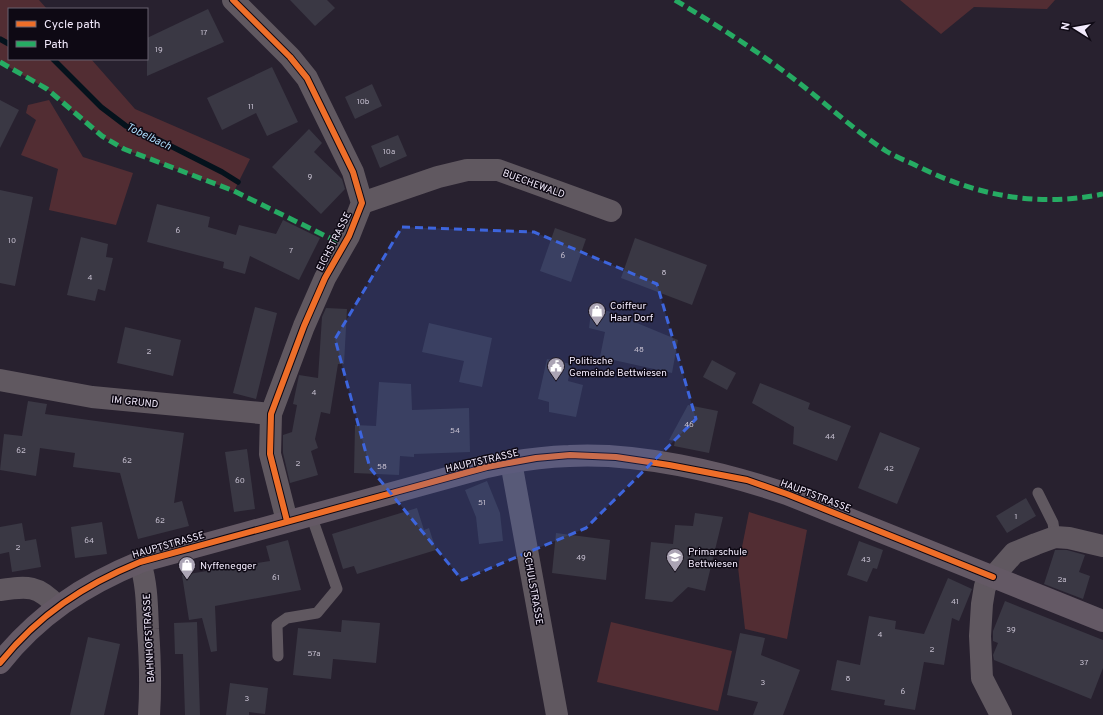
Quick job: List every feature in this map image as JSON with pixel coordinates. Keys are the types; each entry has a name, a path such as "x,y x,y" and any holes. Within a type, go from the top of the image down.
{"main road":[{"name":"HAUPTSTRASSE","path":"0,663 13,647 57,606 107,576 140,562 487,466 570,455 616,457 669,465 747,480 787,494 1103,621"}],"street":[{"path":"233,0 290,57 307,78 353,172 362,203"},
{"name":"BUECHEWALD","path":"362,203 460,172 498,170 611,211"},
{"name":"EICHSTRASSE","path":"287,521 270,454 271,414 304,326 325,278 349,236 362,203"},
{"name":"IM GRUND","path":"0,380 92,397 271,414"},
{"name":"SCHULSTRASSE","path":"511,462 557,715"},
{"path":"1000,715 982,678 982,604 985,586 1014,553 1054,538 1069,538 1103,546"},
{"name":"BAHNHOFSTRASSE","path":"140,562 147,595 150,693 149,715"},
{"path":"0,590 20,587 37,589 47,595 57,606"}],"lane":[{"path":"1038,493 1053,523 1054,538"},
{"path":"278,656 277,625 287,618 317,613 337,589 311,515"}],"highlighted area":[{"path":"402,227 534,232 657,284 696,419 586,528 462,580 370,468 335,339"}],"shaded area":[{"path":"0,0 39,0 46,8 8,8 8,60 92,60 135,109 250,159 234,191 124,149 102,136 47,89 0,62"},
{"path":"900,0 1055,0 1047,9 974,7 941,34"},
{"path":"49,100 83,157 133,173 116,225 49,210 58,169 21,155 36,120 26,113 28,105"},
{"path":"749,512 807,530 787,639 745,629 738,567"},
{"path":"611,622 732,651 718,711 597,682"}],"building":[{"path":"290,0 327,0 335,8 315,26"},
{"path":"208,9 224,42 147,76 148,38"},
{"path":"272,67 298,122 267,136 256,113 222,130 207,98"},
{"path":"372,84 382,106 355,119 345,97"},
{"path":"0,100 19,110 0,148"},
{"path":"309,129 322,143 314,152 342,179 345,189 321,214 272,167"},
{"path":"398,135 407,156 380,168 371,146"},
{"path":"0,190 33,197 15,286 0,283"},
{"path":"157,204 210,217 208,227 236,235 239,225 276,234 283,220 320,238 299,280 250,256 245,274 223,268 224,262 147,242"},
{"path":"555,228 586,239 571,282 540,271"},
{"path":"81,237 108,244 106,257 113,258 105,291 98,289 95,301 67,295"},
{"path":"635,238 707,265 692,305 621,278"},
{"path":"255,307 277,313 256,399 233,393"},
{"path":"326,308 347,309 344,364 338,364 330,414 321,412 315,439 318,448 311,451 318,475 290,483 283,453 283,435 292,432 297,405 293,404 299,375 318,378 322,317"},
{"path":"608,311 678,340 672,373 600,357 605,332 589,328 591,312"},
{"path":"429,323 492,338 482,387 459,382 464,361 422,352"},
{"path":"125,327 181,340 173,376 117,363"},
{"path":"547,359 571,364 568,381 583,385 576,417 549,412 549,402 538,399"},
{"path":"712,360 736,373 727,390 703,377"},
{"path":"379,382 411,384 412,410 469,408 470,452 414,454 414,457 400,456 399,475 354,473 355,425 376,426"},
{"path":"760,383 810,403 808,409 851,426 837,461 793,444 794,427 752,403"},
{"path":"28,401 47,404 45,414 184,433 174,503 182,501 189,526 138,539 120,473 73,467 75,453 40,448 36,476 0,470 4,434 22,436"},
{"path":"688,405 718,411 709,453 674,446 675,441 669,440"},
{"path":"880,432 920,448 897,504 858,488"},
{"path":"247,449 255,509 234,512 225,452"},
{"path":"487,481 500,513 503,541 479,544 476,517 465,490"},
{"path":"1026,498 1036,516 1007,533 996,516"},
{"path":"417,508 424,530 429,528 436,550 357,574 354,566 343,569 332,534"},
{"path":"695,513 723,517 705,591 688,587 672,602 645,599 651,542 673,544 675,525 693,526"},
{"path":"102,522 107,554 75,558 71,527"},
{"path":"22,523 25,541 36,539 41,567 12,572 9,552 0,554 0,527"},
{"path":"556,533 610,540 606,580 552,573"},
{"path":"288,540 301,590 215,606 217,651 211,652 202,618 189,620 182,575 270,561 266,546"},
{"path":"859,541 883,550 877,569 873,568 867,582 847,575"},
{"path":"1055,550 1067,550 1085,555 1079,572 1090,576 1083,599 1044,584"},
{"path":"948,578 972,589 959,621 952,618 944,665 924,662 915,710 884,705 885,700 831,690 837,660 860,665 869,616 896,621 895,629 924,634"},
{"path":"1005,601 1103,640 1103,668 1091,699 994,660 993,655 998,643 993,641 993,631"},
{"path":"342,620 380,623 376,663 333,659 331,679 293,675 298,628 341,632"},
{"path":"197,622 200,715 185,715 183,654 175,654 174,623"},
{"path":"740,633 765,638 761,655 800,670 783,715 753,715 758,702 727,695"},
{"path":"88,637 120,644 104,715 70,715"},
{"path":"230,683 268,688 265,714 249,712 249,715 226,715"}],"waterway":[{"name":"Tobelbach","path":"0,39 8,43"},
{"name":"Tobelbach","path":"54,60 101,107 126,126 151,136 222,172 238,182"}],"marked path":[{"path":"675,0 772,63 886,151 936,175 982,191 1030,199 1054,200 1103,194"},
{"path":"0,62 47,89 102,136 124,149 234,191 344,245"}],"cycle path":[{"path":"233,0 290,57 307,78 353,172 362,203 349,236 325,278 304,326 271,414 270,454 287,521"},
{"path":"0,663 30,630 63,603 81,591 140,562 487,467 536,458 570,455 616,457 669,465 747,480 787,494 993,577"}],"place":[{"name":"Coiffeur Haar Dorf","path":"597,326"},
{"name":"Politische Gemeinde Bettwiesen","path":"556,381"},
{"name":"Primarschule Bettwiesen","path":"675,572"},
{"name":"Nyffenegger","path":"187,580"}]}
